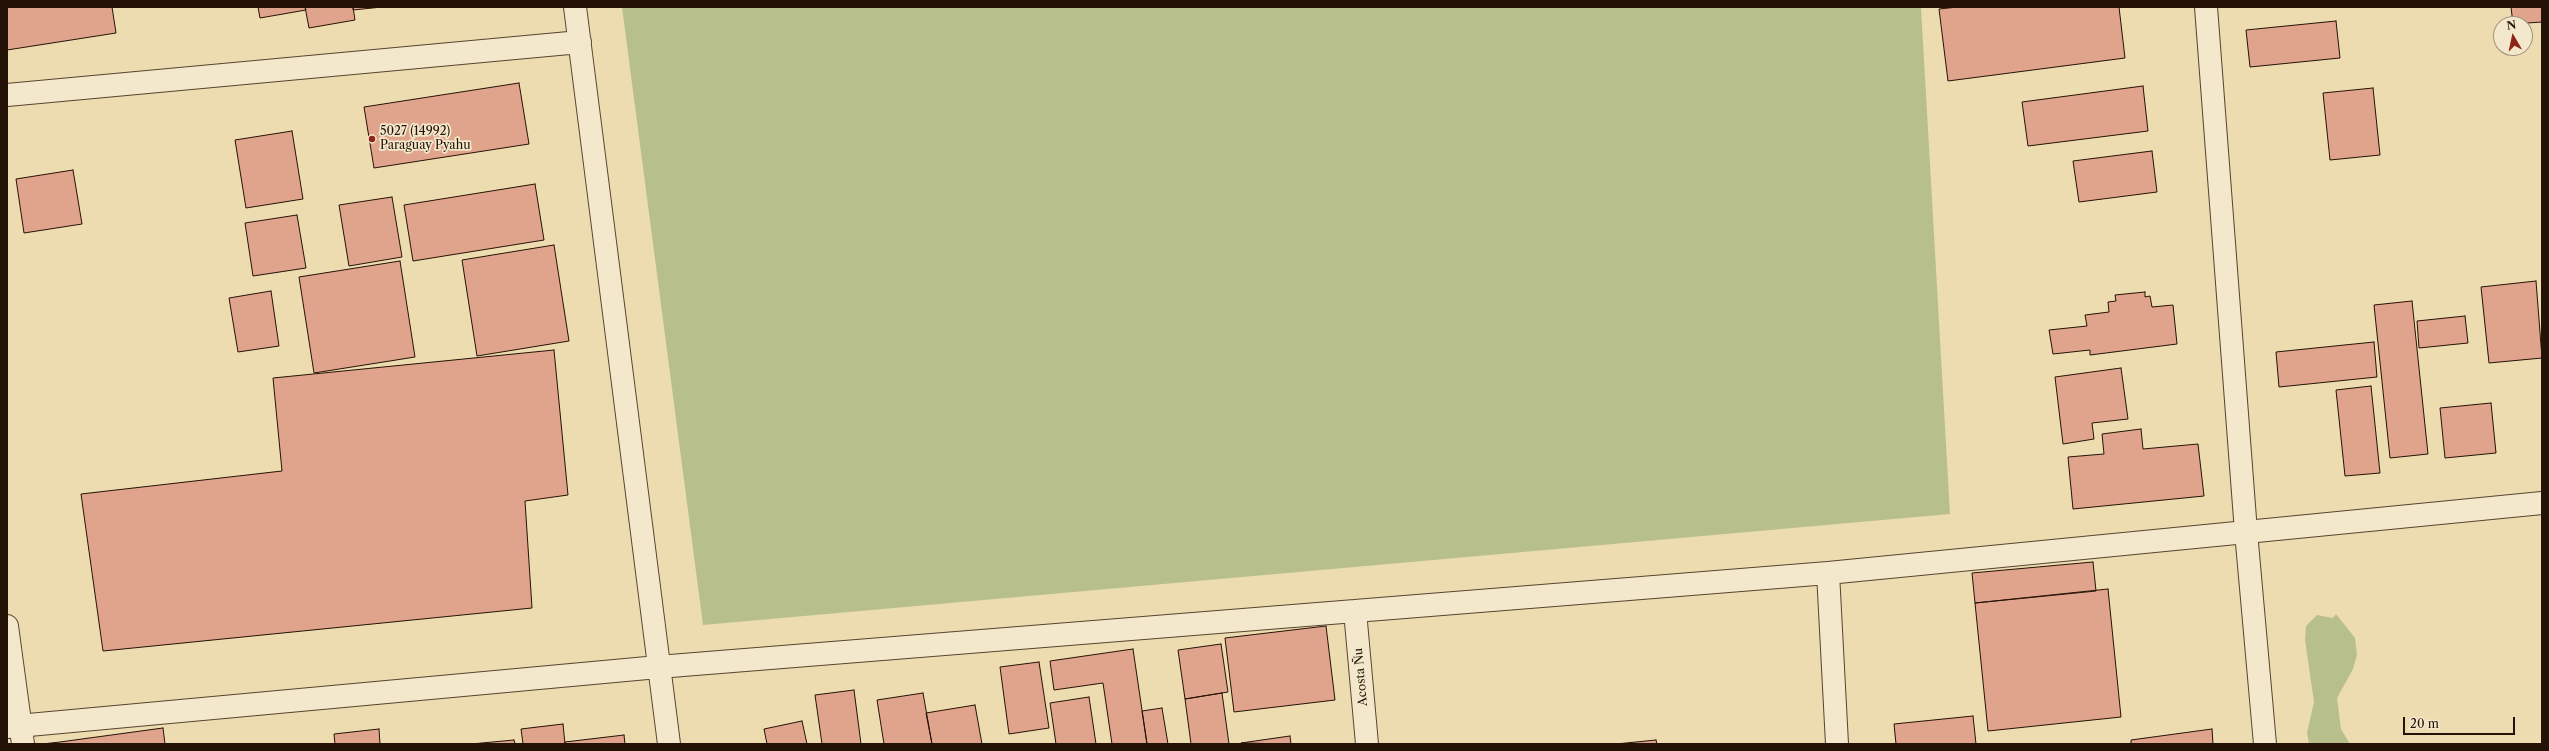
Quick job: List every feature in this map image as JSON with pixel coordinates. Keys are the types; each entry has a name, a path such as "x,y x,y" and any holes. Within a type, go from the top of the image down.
{"street":[{"path":"576,7 658,667 669,744"},
{"path":"2206,7 2246,532 2265,744"},
{"path":"7,95 580,42"},
{"path":"7,626 17,732 658,667 1828,573 2542,503"},
{"path":"1828,573 1837,744"},
{"name":"Acosta Ñu","path":"1355,611 1367,744"}],"green space":[{"path":"622,7 1921,7 1950,514 703,625"},
{"path":"2336,614 2355,638 2357,655 2353,669 2337,698 2341,729 2350,744 2309,744 2307,733 2314,702 2305,640 2306,626 2317,615 2333,618"}],"building":[{"path":"7,7 112,7 116,33 7,50"},
{"path":"258,7 305,7 306,10 260,18"},
{"path":"305,7 353,7 355,20 309,28"},
{"path":"353,7 382,7 353,10"},
{"path":"1958,7 2119,7 2125,58 1948,81 1939,9"},
{"path":"2511,7 2542,7 2542,22 2533,23 2533,16 2512,16"},
{"path":"2336,21 2340,58 2250,67 2246,30"},
{"path":"519,83 529,144 374,168 364,107"},
{"path":"2143,86 2148,131 2028,146 2022,102"},
{"path":"2373,88 2380,155 2330,160 2323,93"},
{"path":"292,131 303,199 246,208 235,140"},
{"path":"2152,151 2157,192 2079,202 2073,161"},
{"path":"73,170 82,224 24,233 16,179"},
{"path":"535,184 544,240 413,261 404,205"},
{"path":"392,197 402,257 349,266 339,205"},
{"path":"297,215 306,268 253,276 245,223"},
{"path":"554,245 569,341 477,356 462,260"},
{"path":"400,261 415,357 314,373 299,277"},
{"path":"2536,281 2542,358 2489,363 2481,287"},
{"path":"271,291 279,346 238,352 229,298"},
{"path":"2145,292 2145,297 2150,296 2152,307 2173,305 2177,344 2090,355 2090,350 2053,354 2049,330 2087,326 2085,315 2109,312 2108,302 2116,301 2115,295"},
{"path":"2412,301 2428,454 2390,458 2374,305"},
{"path":"2465,316 2468,343 2419,348 2417,321"},
{"path":"2374,342 2377,377 2279,387 2276,352"},
{"path":"554,350 568,495 525,501 532,608 103,651 81,494 282,471 273,378"},
{"path":"2121,368 2128,419 2092,423 2094,439 2063,444 2055,377"},
{"path":"2371,386 2380,473 2345,476 2336,390"},
{"path":"2491,403 2496,453 2445,458 2440,408"},
{"path":"2141,429 2143,449 2198,444 2204,496 2073,509 2068,457 2104,454 2102,434"},
{"path":"2093,562 2096,591 1975,603 1972,573"},
{"path":"2108,589 2121,717 1988,731 1975,603"},
{"path":"1326,626 1335,700 1234,712 1225,638"},
{"path":"1221,644 1228,692 1185,699 1178,650"},
{"path":"1133,649 1147,744 1112,744 1103,683 1054,690 1050,661"},
{"path":"1039,662 1049,728 1009,734 1000,667"},
{"path":"854,690 861,744 822,744 815,695"},
{"path":"923,693 932,744 884,744 877,700"},
{"path":"1222,693 1229,744 1191,744 1185,699"},
{"path":"1089,697 1096,744 1056,744 1050,703"},
{"path":"975,705 982,744 932,744 926,713"},
{"path":"1162,708 1168,744 1147,744 1142,711"},
{"path":"1973,716 1976,744 1896,744 1894,724"},
{"path":"802,721 807,744 767,744 764,729"},
{"path":"563,724 565,744 523,744 521,729"},
{"path":"163,728 165,744 42,744 60,742"},
{"path":"379,729 380,744 335,744 334,734"},
{"path":"2212,729 2213,744 2131,744 2131,740"},
{"path":"624,735 625,744 565,744 565,742"},
{"path":"1290,736 1291,744 1241,743"},
{"path":"514,740 515,744 471,744"},
{"path":"1656,740 1657,744 1616,744"}],"place":[{"name":"5027 (14992) Paraguay Pyahu","path":"372,139"}]}
